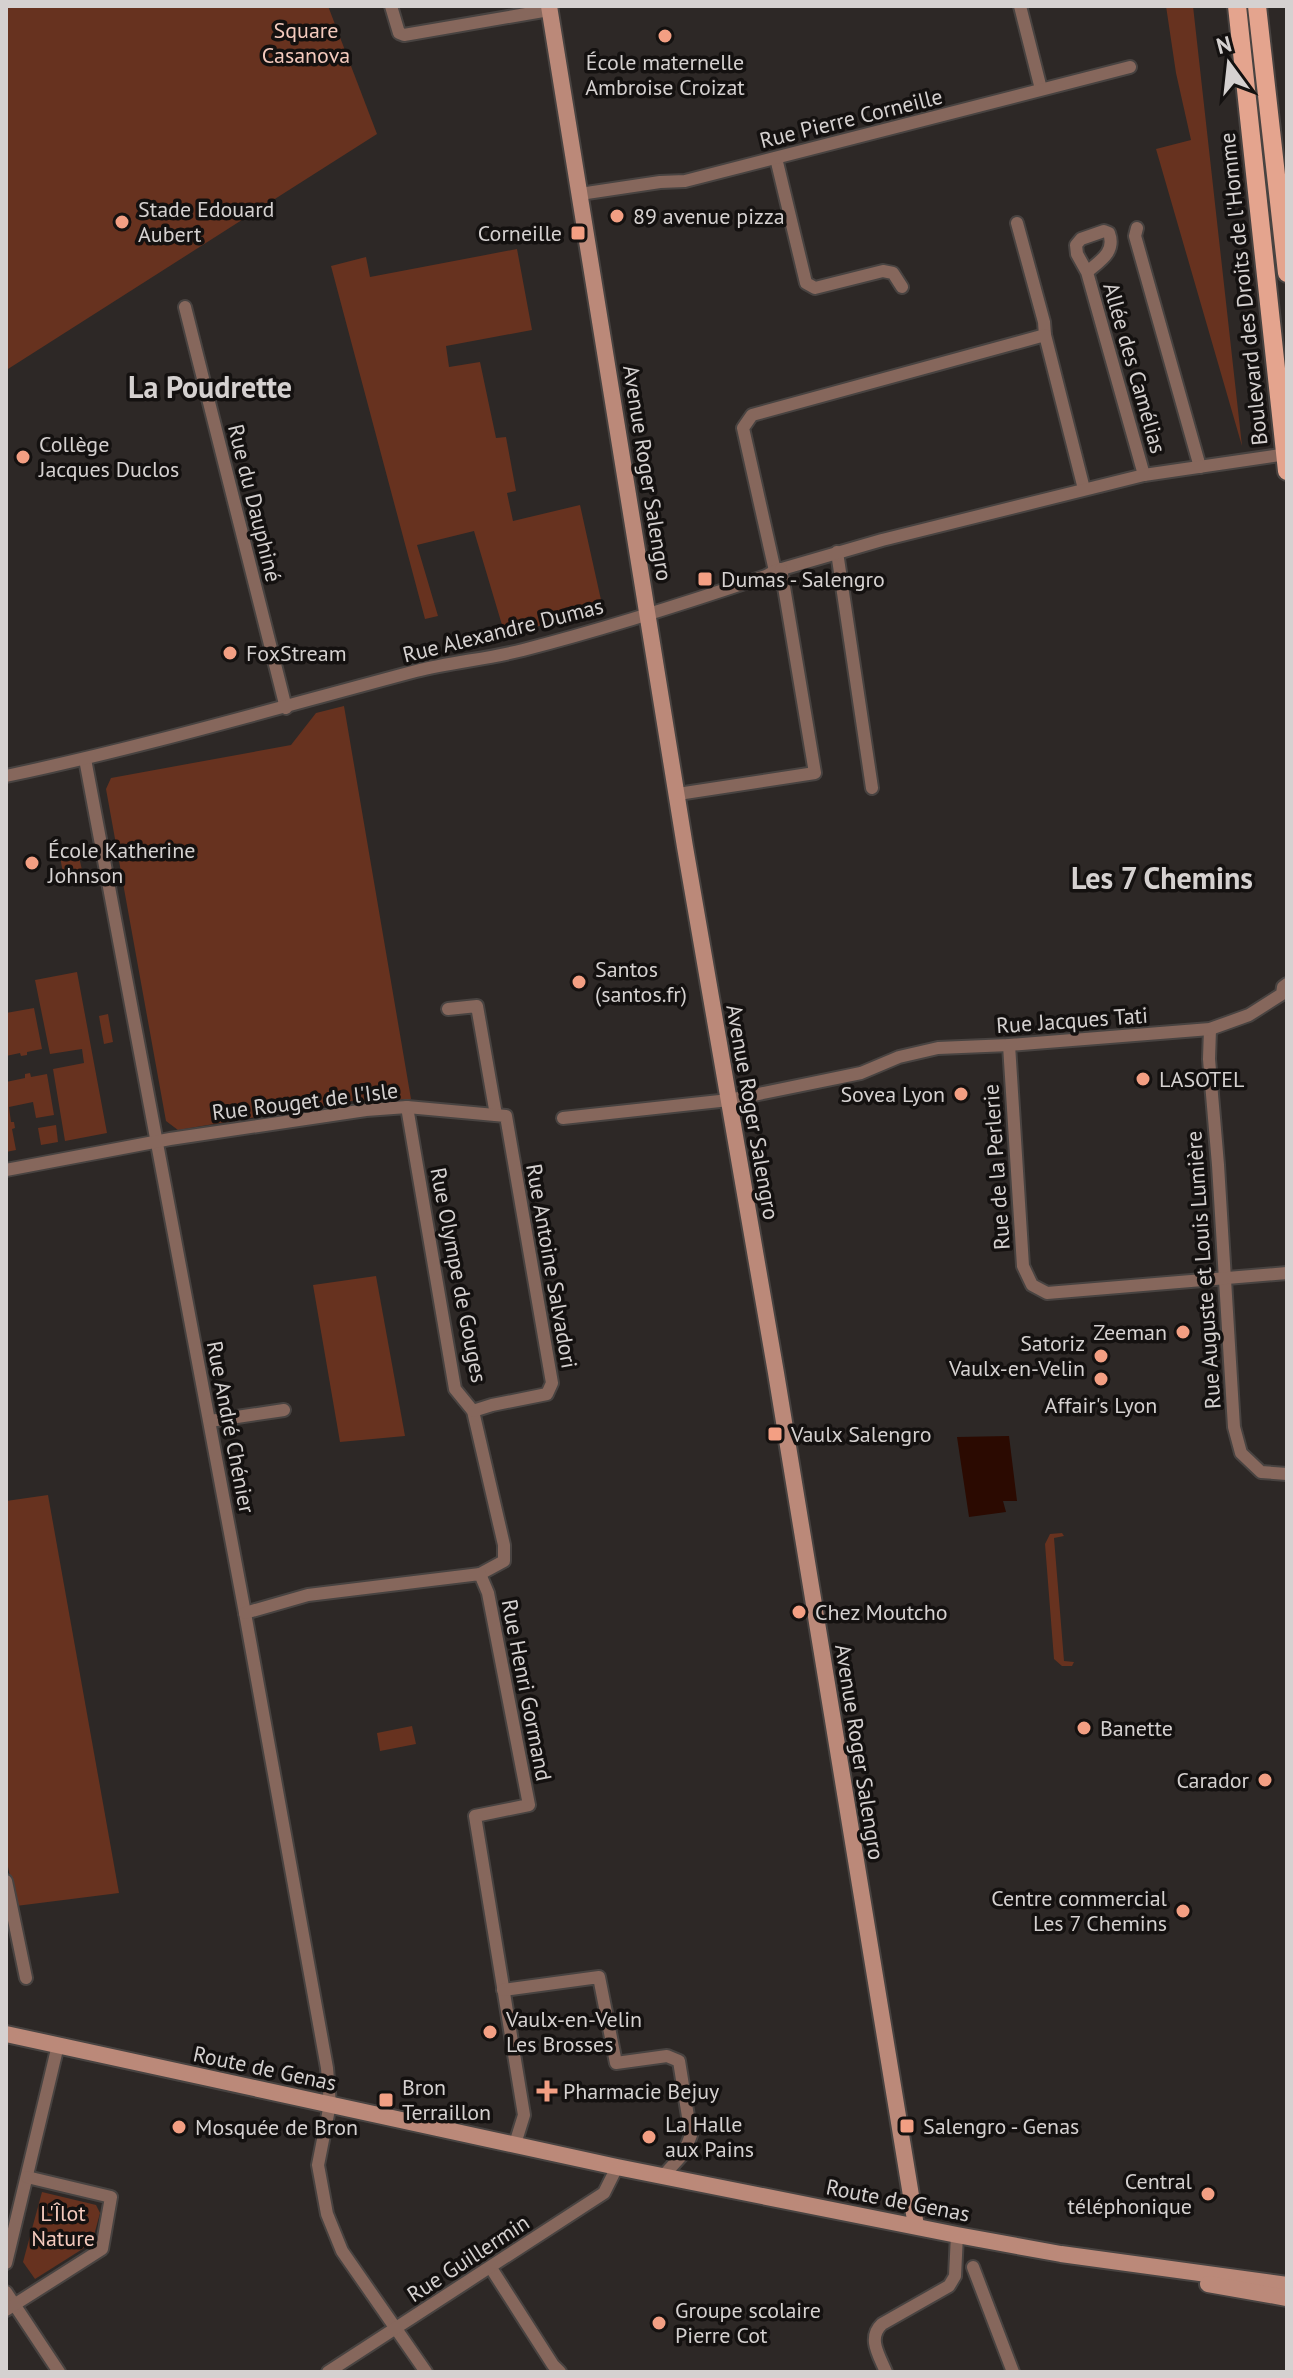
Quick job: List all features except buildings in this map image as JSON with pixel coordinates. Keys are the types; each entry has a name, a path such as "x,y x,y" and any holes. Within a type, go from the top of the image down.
{"main road":[{"name":"Boulevard des Droits de l'Homme","path":"1237,6 1286,459"},
{"name":"Boulevard des Droits de l'Homme","path":"1257,6 1287,273"}],"street":[{"path":"391,6 399,33 404,35 549,8"},
{"path":"1020,6 1041,89"},
{"name":"Avenue Roger Salengro","path":"549,8 916,2226"},
{"name":"Rue Pierre Corneille","path":"580,194 685,181 1130,67"},
{"path":"776,158 806,283 815,288 883,271 893,273 902,287"},
{"path":"1017,223 1084,489"},
{"path":"1137,228 1135,236 1200,467"},
{"name":"Allée des Camélias","path":"1087,272 1144,475"},
{"name":"Rue du Dauphiné","path":"185,307 286,708"},
{"path":"678,794 815,773 778,570 743,428 752,415 1045,335"},
{"name":"Rue Alexandre Dumas","path":"6,776 286,708 418,670 521,651 649,614 837,552 1084,489 1144,475 1286,459"},
{"path":"837,552 872,788"},
{"name":"Rue André Chénier","path":"85,759 210,1421 327,2068 330,2104 318,2165 327,2214 342,2251 426,2372"},
{"name":"Rue Jacques Tati","path":"729,1100 861,1073 899,1057 938,1048 1210,1029 1249,1015 1285,991"},
{"path":"448,1009 477,1006 501,1116"},
{"name":"Rue Auguste et Louis Lumière","path":"1210,1029 1209,1059 1234,1427 1241,1453 1261,1472 1287,1474"},
{"name":"Rue de la Perlerie","path":"1009,1045 1023,1266 1032,1285 1047,1293 1225,1277"},
{"path":"563,1118 729,1100"},
{"name":"Rue Rouget de l'Isle","path":"6,1170 157,1142 366,1110 407,1107 501,1116"},
{"name":"Rue Olympe de Gouges","path":"407,1107 455,1389 473,1411 504,1545 504,1561 480,1574"},
{"name":"Rue Antoine Salvadori","path":"473,1411 547,1394 552,1383 501,1116"},
{"path":"1225,1277 1287,1273"},
{"path":"210,1421 284,1410"},
{"name":"Rue Henri Gormand","path":"245,1613 308,1595 480,1574 488,1593 529,1805 475,1816 503,1990"},
{"path":"6,1881 26,1978"},
{"path":"515,2144 524,2115 503,1990 599,1977 616,2063 667,2056 679,2061 691,2135 684,2153 663,2176"},
{"name":"Route de Genas","path":"6,2034 617,2167 957,2235 1077,2256 1287,2285"},
{"path":"6,2263 58,2045"},
{"name":"Rue Guillermin","path":"328,2372 604,2193 617,2167"},
{"path":"10,2308 102,2249 111,2197 27,2177"},
{"path":"886,2372 873,2339 875,2330 949,2286 955,2276 957,2235"},
{"name":"Route de Genas","path":"1077,2256 1164,2277 1287,2298"},
{"path":"973,2267 1013,2372"},
{"path":"491,2268 560,2372"},
{"path":"1164,2277 1188,2276 1287,2292"},
{"path":"6,2292 10,2308 59,2372"}],"green space":[{"name":"Stade Edouard Aubert","path":"6,6 328,6 377,134 8,369"},
{"path":"1166,6 1193,6 1242,446 1156,149 1191,140 1176,73"},
{"path":"517,249 532,330 446,346 449,367 480,362 496,438 506,437 516,491 507,493 513,521 580,505 603,609 505,635 474,531 417,545 438,616 425,619 331,266 366,257 370,277"},
{"path":"344,706 411,1099 352,1101 178,1130 166,1121 106,789 111,778 291,745 316,713"},
{"path":"77,847 83,875 64,879 59,851"},
{"path":"77,972 107,1133 65,1141 53,1069 84,1063 82,1049 50,1054 35,980"},
{"path":"34,1008 42,1049 27,1052 27,1055 6,1056 6,1013"},
{"path":"108,1014 113,1042 104,1044 99,1016"},
{"path":"30,1073 31,1077 47,1074 54,1115 36,1118 33,1102 9,1107 15,1128 12,1129 16,1150 6,1152 6,1082 25,1078 25,1074"},
{"path":"56,1125 58,1142 41,1145 38,1128"},
{"path":"376,1276 405,1436 340,1442 313,1285"},
{"path":"48,1495 119,1893 16,1906 6,1857 6,1501"},
{"path":"1062,1533 1064,1536 1054,1538 1064,1661 1074,1662 1072,1666 1062,1666 1054,1659 1045,1544 1050,1534"},
{"path":"412,1726 416,1744 380,1751 377,1733"},
{"name":"L'Îlot Nature","path":"42,2192 96,2205 100,2213 92,2243 35,2279 23,2262"}],"shaded area":[{"path":"1009,1436 1017,1501 1003,1501 1006,1512 969,1517 957,1437"}],"place":[{"name":"École maternelle Ambroise Croizat","path":"665,36"},
{"name":"89 avenue pizza","path":"617,216"},
{"name":"Stade Edouard Aubert","path":"122,222"},
{"name":"Corneille","path":"578,233"},
{"name":"Collège Jacques Duclos","path":"23,457"},
{"name":"Dumas - Salengro","path":"705,579"},
{"name":"FoxStream","path":"230,653"},
{"name":"École Katherine Johnson","path":"32,863"},
{"name":"Santos (santos.fr)","path":"579,982"},
{"name":"LASOTEL","path":"1143,1079"},
{"name":"Sovea Lyon","path":"961,1094"},
{"name":"Zeeman","path":"1183,1332"},
{"name":"Satoriz Vaulx-en-Velin","path":"1101,1356"},
{"name":"Affair's Lyon","path":"1101,1379"},
{"name":"Vaulx Salengro","path":"775,1434"},
{"name":"Chez Moutcho","path":"799,1612"},
{"name":"Banette","path":"1084,1728"},
{"name":"Carador","path":"1265,1780"},
{"name":"Centre commercial Les 7 Chemins","path":"1183,1911"},
{"name":"Vaulx-en-Velin Les Brosses","path":"490,2032"},
{"name":"Pharmacie Bejuy","path":"547,2091"},
{"name":"Bron Terraillon","path":"386,2100"},
{"name":"Salengro - Genas","path":"907,2126"},
{"name":"Mosquée de Bron","path":"179,2127"},
{"name":"La Halle aux Pains","path":"649,2137"},
{"name":"Central téléphonique","path":"1208,2194"},
{"name":"Groupe scolaire Pierre Cot","path":"659,2323"}],"district":[{"name":"La Poudrette","path":"210,386"},
{"name":"Les 7 Chemins","path":"1162,877"}],"park label":[{"name":"Square Casanova","path":"306,42"}]}
